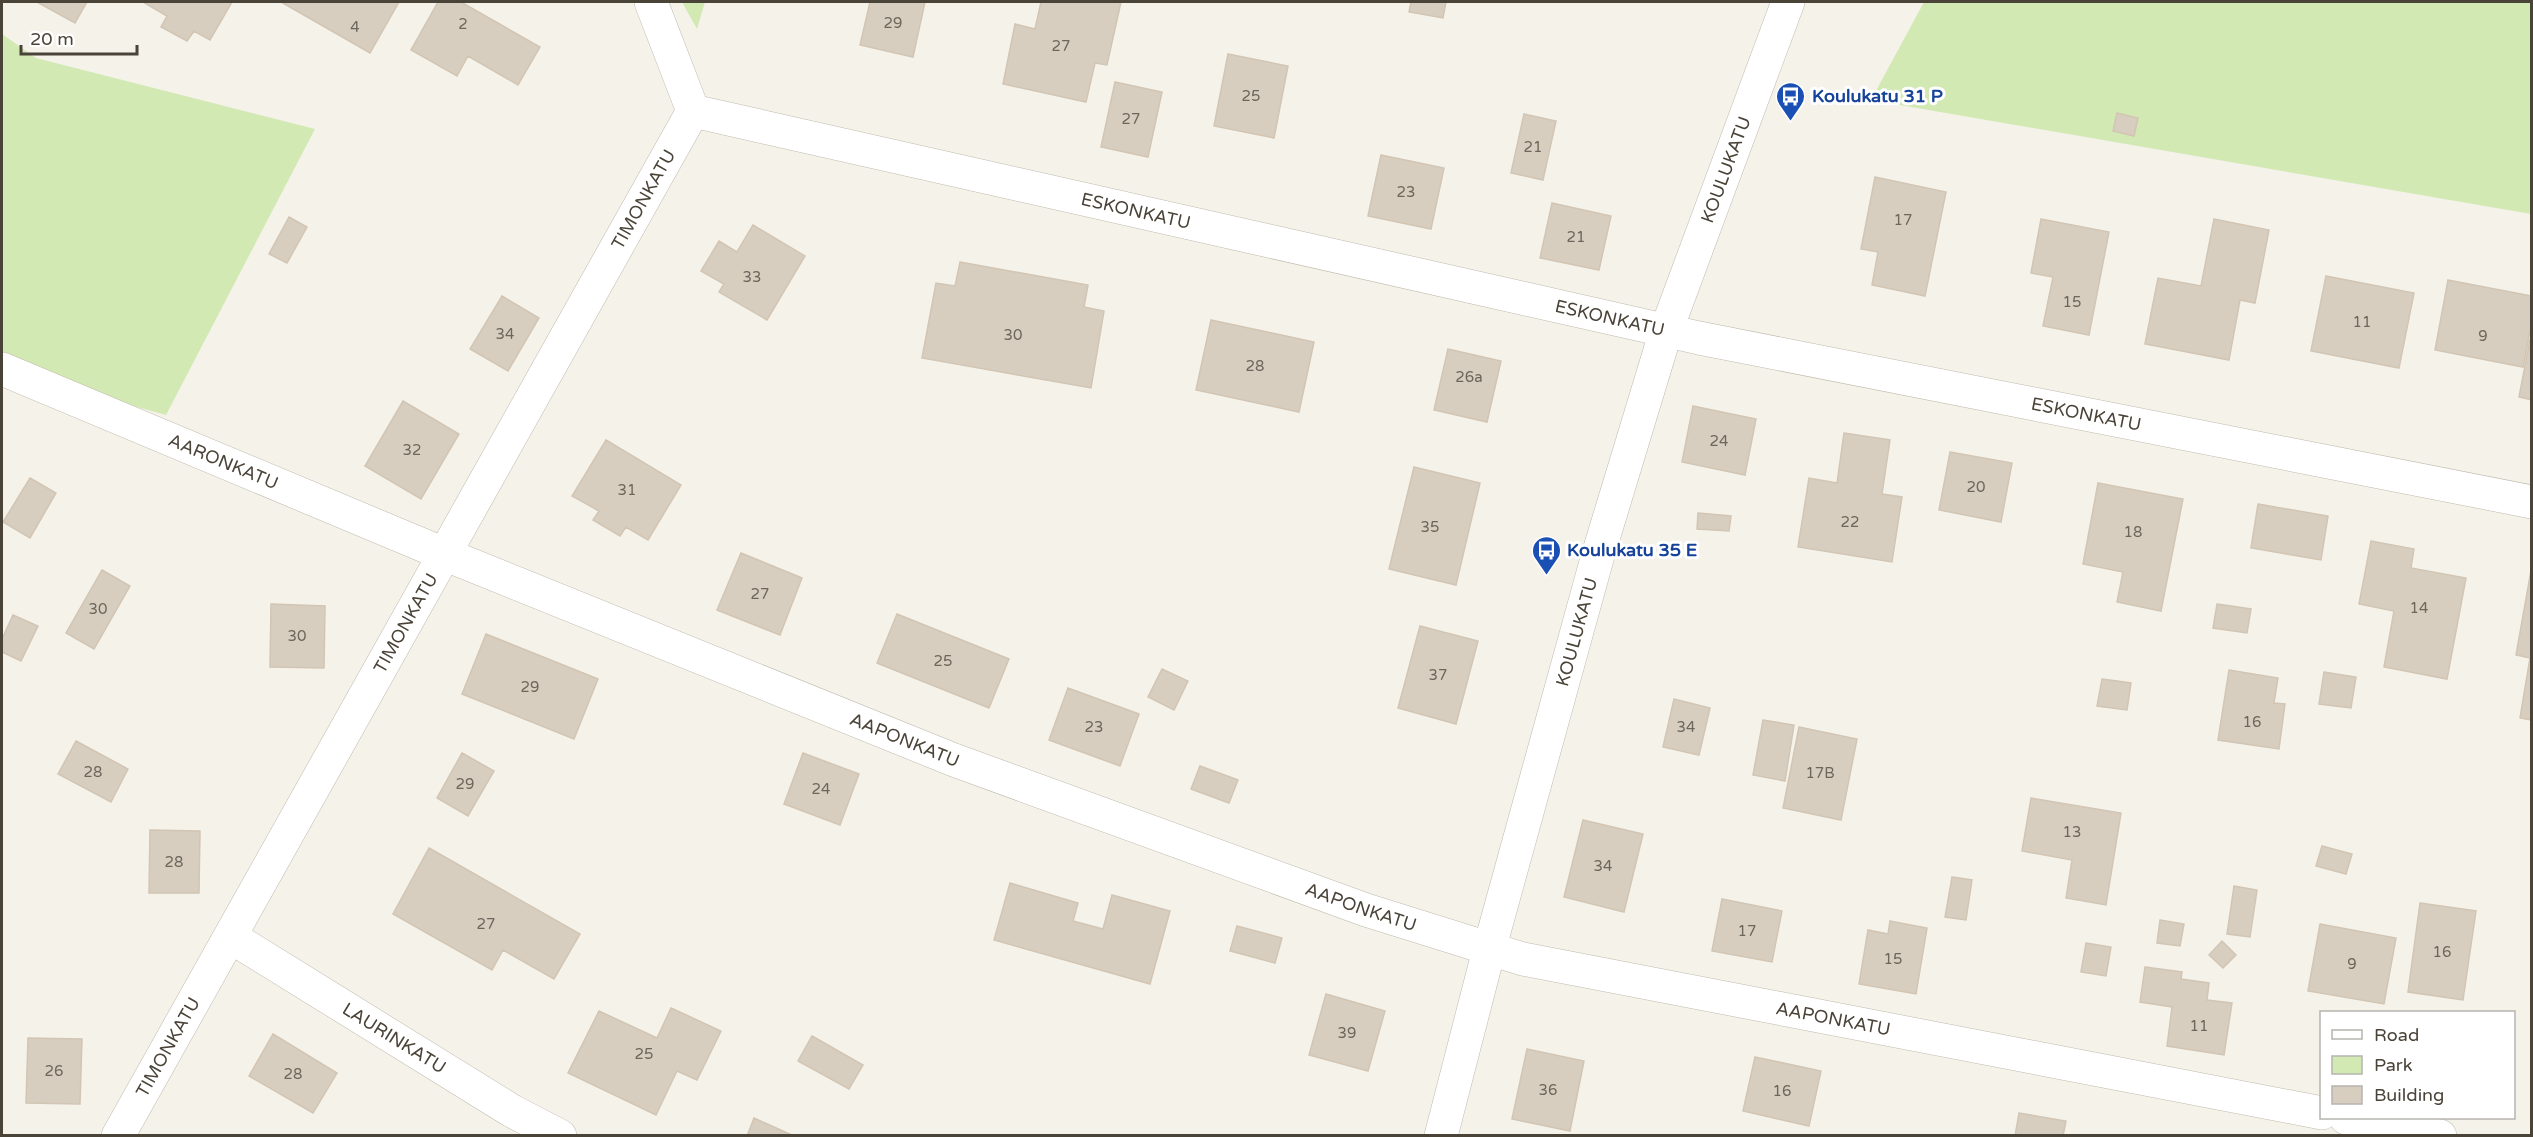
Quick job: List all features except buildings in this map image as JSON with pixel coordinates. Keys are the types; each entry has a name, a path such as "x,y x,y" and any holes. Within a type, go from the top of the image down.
{"street":[{"path":"651,2 693,111"},
{"name":"KOULUKATU","path":"1441,1136 1489,950 1598,555 1666,331 1788,2"},
{"name":"ESKONKATU","path":"693,111 1666,331 2532,502"},
{"name":"TIMONKATU","path":"118,1136 693,111"},
{"name":"AARONKATU","path":"2,369 444,554"},
{"name":"AAPONKATU","path":"444,554 954,760 1366,910 1489,950 1523,959 2320,1113"},
{"name":"LAURINKATU","path":"231,937 512,1112 560,1136"},
{"path":"2351,1119 2440,1136"}],"green space":[{"path":"682,2 705,2 697,29"},
{"path":"1924,2 2531,2 2531,214 1871,100"},
{"path":"2,34 36,58 315,129 166,415 2,369"}],"place":[{"name":"Koulukatu 31 P","path":"1791,122"},
{"name":"Koulukatu 35 E","path":"1546,576"}]}
